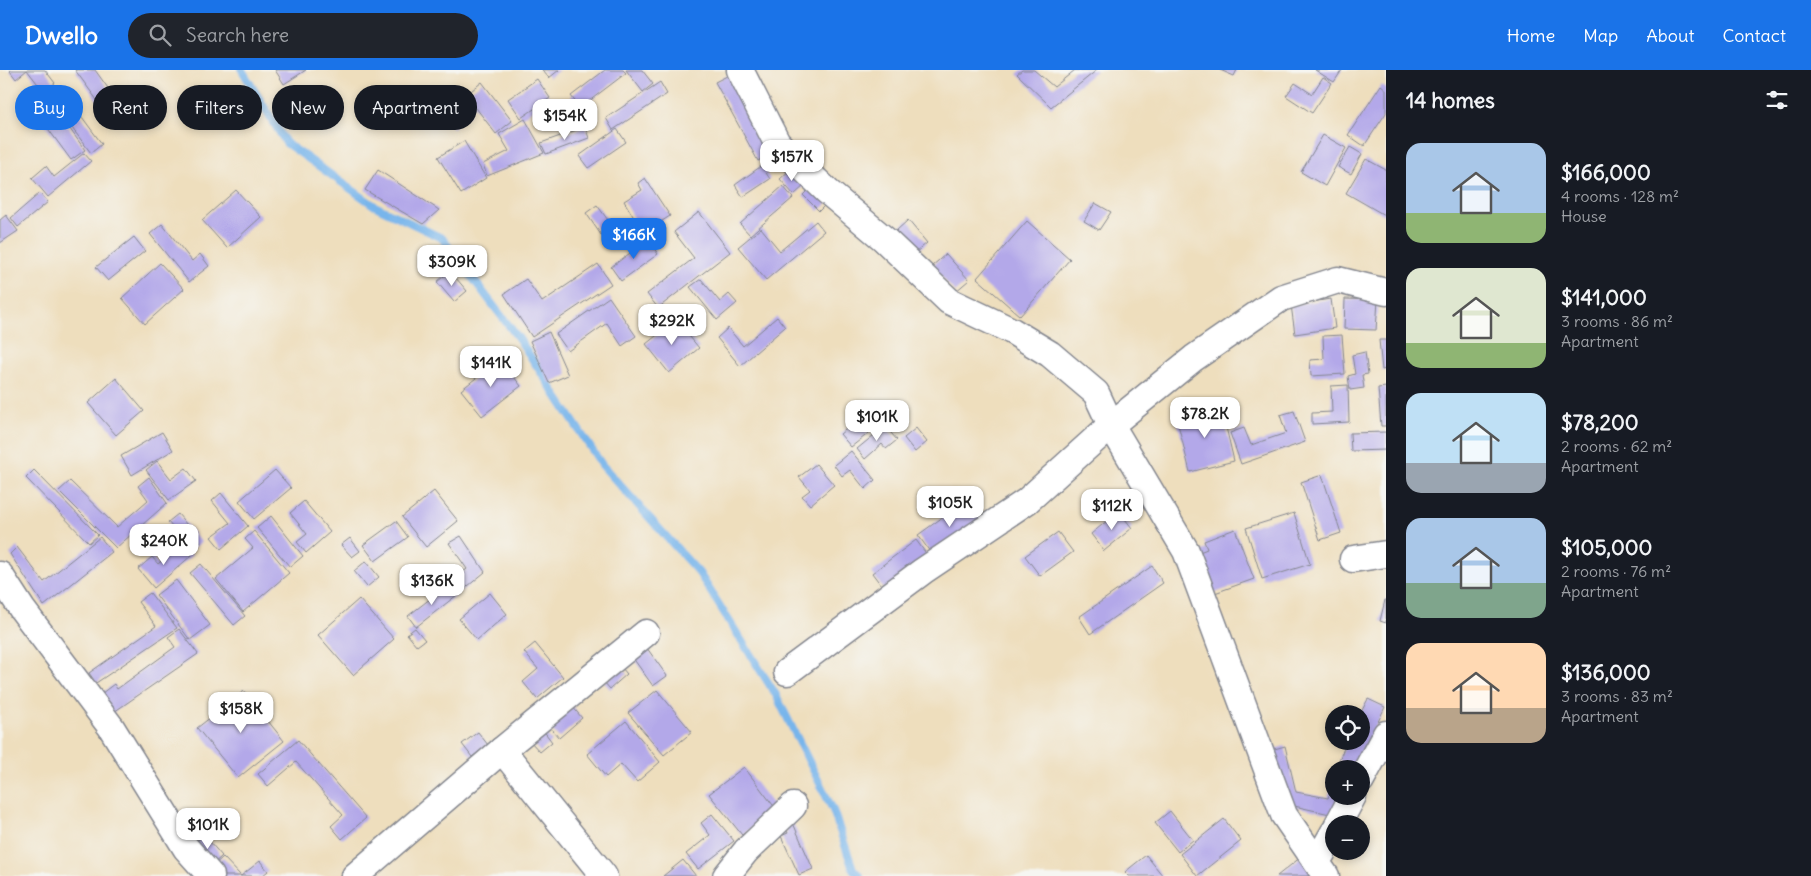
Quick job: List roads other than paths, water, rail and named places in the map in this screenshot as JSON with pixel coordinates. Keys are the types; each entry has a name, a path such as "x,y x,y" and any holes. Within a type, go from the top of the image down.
{"street":[{"path":"740,70 777,143 827,191 884,239 949,301 1012,331 1050,354 1096,393 1112,425 1186,550 1284,815 1322,869"},
{"path":"787,672 923,571 1027,501 1112,425 1194,358 1281,298 1338,280 1386,292"},
{"path":"1353,559 1386,554"},
{"path":"0,575 22,609 111,727 186,848 211,876"},
{"path":"355,876 502,750 646,633"},
{"path":"1370,763 1386,734"},
{"path":"502,750 604,876"},
{"path":"726,876 746,851 793,806"}],"waterway":[{"path":"242,70 286,143 375,206 442,238 519,339 602,465 699,573 776,695 833,810 853,869 860,876"}]}
